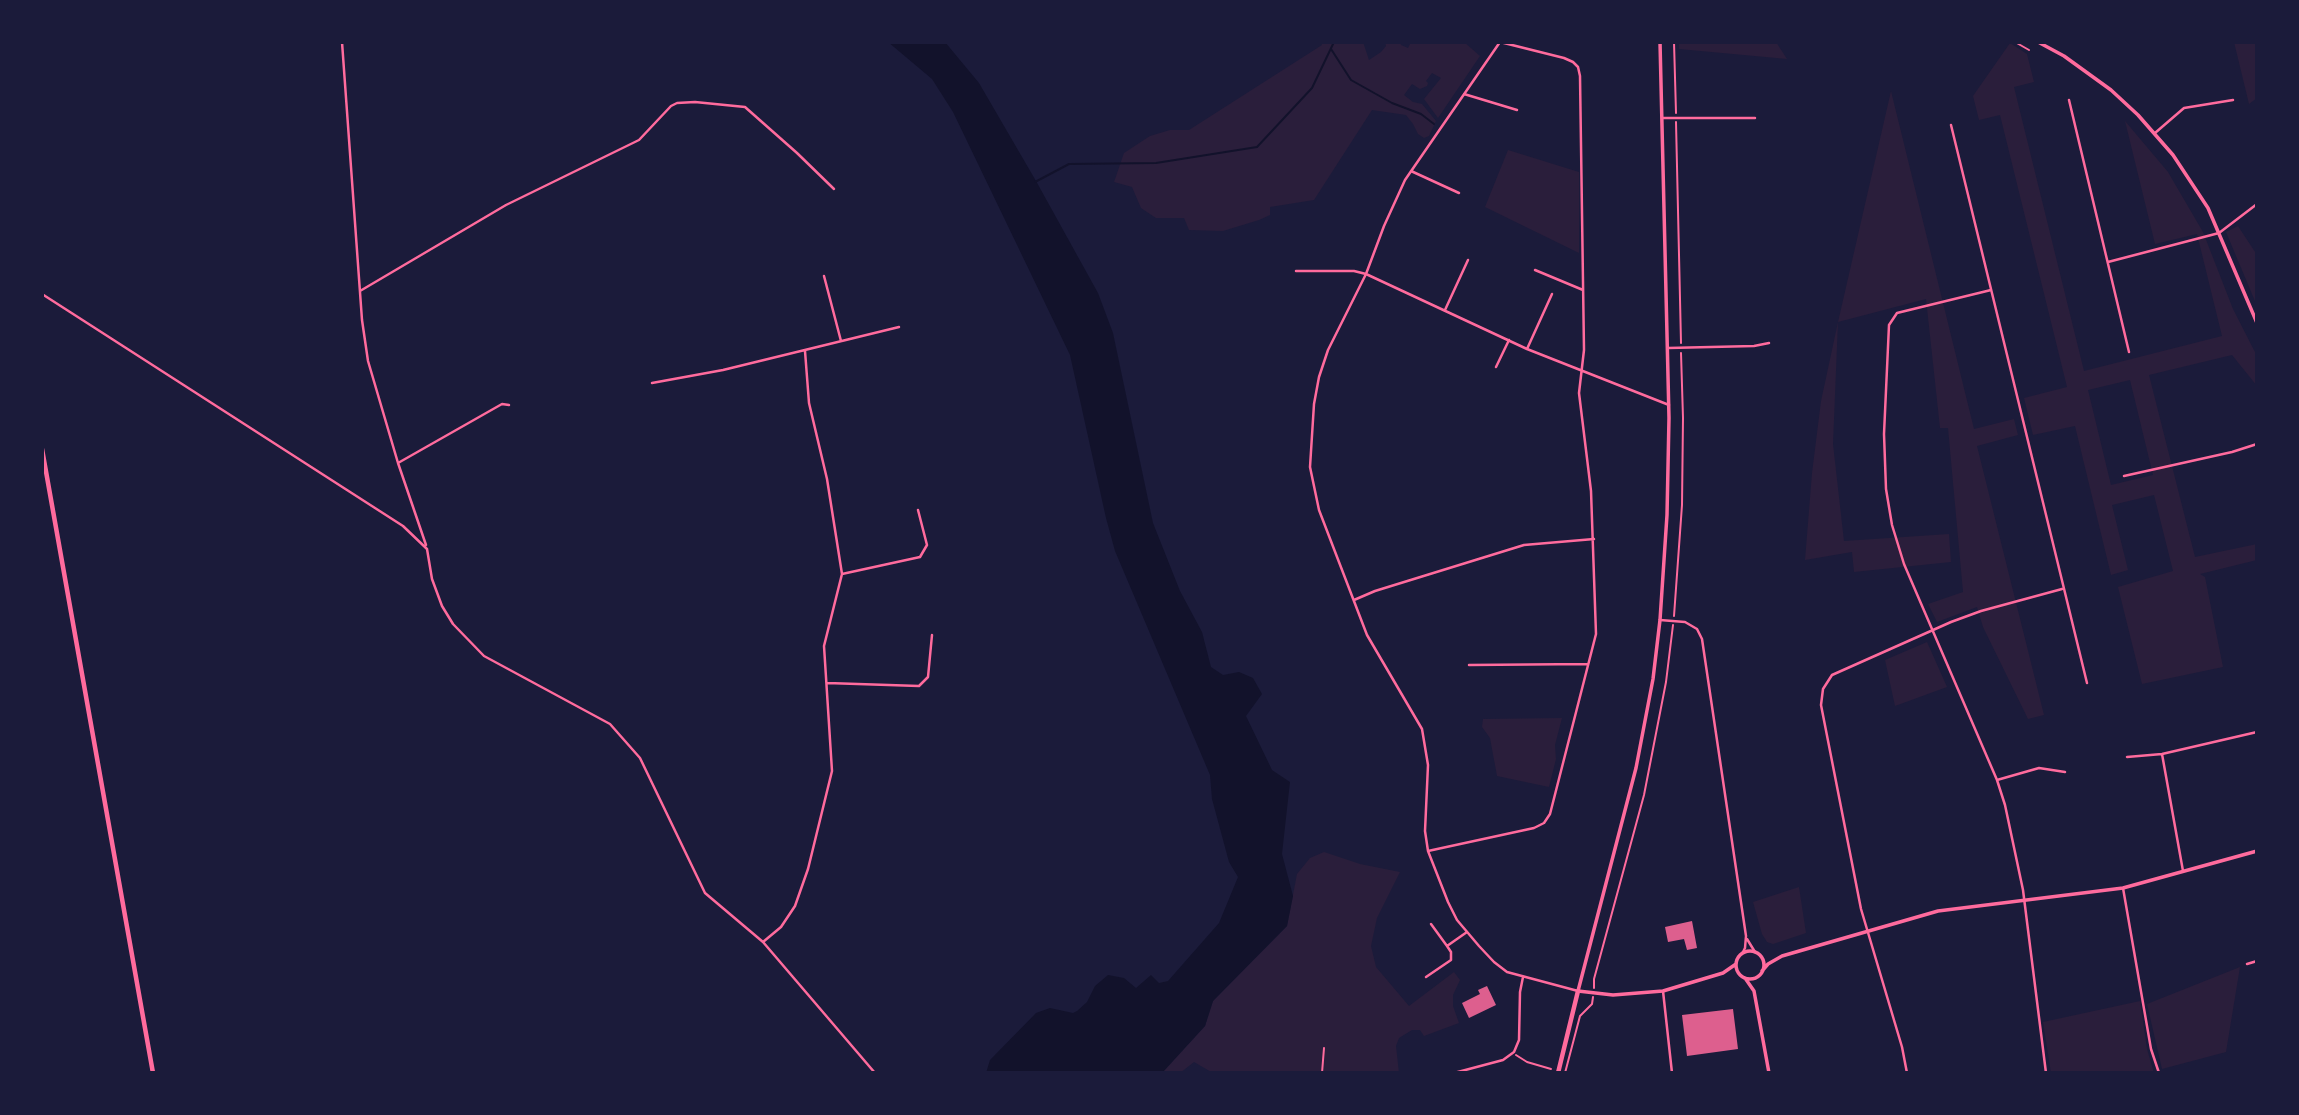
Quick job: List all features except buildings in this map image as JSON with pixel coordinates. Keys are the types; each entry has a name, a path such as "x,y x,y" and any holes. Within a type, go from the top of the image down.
{"main road":[{"path":"42,449 153,1073"},
{"path":"1558,1073 1578,991"}],"street":[{"path":"342,42 360,291 368,361 427,549 432,579 442,606 453,624 484,656 610,724 640,758 705,893 763,942 875,1073"},
{"path":"1428,851 1534,828 1544,823 1550,814 1596,634 1591,491 1579,393 1582,372 1583,290 1578,67 1564,58 1500,42 1411,171 1384,226 1366,274 1328,350 1314,404 1310,467 1319,510 1367,635 1422,729 1428,765 1425,831 1428,851 1448,902 1467,932 1493,962 1507,972 1578,991 1629,994 1663,990 1723,973 1736,964 1745,948 1746,936 1702,639 1697,629 1685,622 1660,620"},
{"path":"1578,991 1636,768 1653,679 1660,620 1667,503 1669,405 1660,42"},
{"path":"2038,42 2086,71 2111,90 2155,133 2190,178 2219,233 2257,323"},
{"path":"2049,48 2052,42"},
{"path":"1463,94 1517,110"},
{"path":"2069,100 2129,352"},
{"path":"2155,133 2184,108 2233,100"},
{"path":"360,291 506,205 639,140 671,106 695,102 745,107 834,189"},
{"path":"1663,118 1755,118"},
{"path":"1951,125 2087,683"},
{"path":"1411,171 1459,193"},
{"path":"2108,262 2219,233 2257,204"},
{"path":"1445,310 1468,260"},
{"path":"1535,270 1583,290"},
{"path":"1297,271 1354,271 1366,274 1527,349 1669,405"},
{"path":"824,276 842,342"},
{"path":"1991,290 1897,313 1889,325 1884,434 1885,489 1904,564 1997,780 2005,805 2024,900 2046,1073"},
{"path":"42,294 391,519 427,549"},
{"path":"1527,349 1552,295"},
{"path":"652,383 723,370 899,327"},
{"path":"1496,367 1509,340"},
{"path":"1668,348 1754,346 1769,343"},
{"path":"763,942 781,928 795,906 808,869 832,771 824,646 842,574 831,503 809,403 805,351"},
{"path":"398,463 502,404 509,405"},
{"path":"2124,477 2257,444"},
{"path":"842,574 920,557 927,545 918,510"},
{"path":"1354,600 1524,545 1594,539"},
{"path":"1907,1073 1902,1047 1866,930 1821,705 1823,689 1832,674 1931,631 1981,611 2062,589"},
{"path":"826,683 919,686 928,677 932,635"},
{"path":"1469,665 1589,664"},
{"path":"2127,757 2162,754 2257,732"},
{"path":"2162,754 2183,871"},
{"path":"1997,780 2039,768 2065,772"},
{"path":"1742,954 1747,951 1755,952 1765,959 1775,959 1866,930 1938,911 2123,888 2257,851"},
{"path":"2123,888 2151,1049 2159,1073"},
{"path":"1426,977 1451,960 1451,953 1431,924"},
{"path":"1447,946 1467,932"},
{"path":"1746,936 1755,952"},
{"path":"1754,991 1763,963 1760,955"},
{"path":"1723,973 1743,977 1760,973 1775,959"},
{"path":"2247,964 2257,961"},
{"path":"1736,964 1738,973 1754,991 1769,1073"},
{"path":"1454,1073 1503,1060 1514,1052 1519,1040 1523,977"},
{"path":"1663,990 1672,1073"}],"path":[{"path":"2015,42 2029,50"},
{"path":"1565,1073 1580,1016 1592,1004 1594,993"},
{"path":"1322,1073 1324,1048"},
{"path":"1514,1052 1527,1062 1550,1069"}],"shaded area":[{"path":"888,42 945,42 979,83 1098,293 1113,333 1153,523 1180,591 1202,632 1211,667 1223,675 1239,672 1253,678 1262,694 1246,716 1272,770 1290,782 1282,854 1293,896 1287,926 1213,1001 1205,1026 1162,1073 986,1073 990,1060 1036,1013 1050,1008 1073,1013 1077,1011 1087,1002 1095,986 1108,975 1124,978 1136,988 1151,975 1159,983 1168,981 1219,923 1238,877 1229,862 1212,799 1210,775 1115,551 1070,355 953,112 932,79"},
{"path":"1321,42 1363,42 1369,60 1381,52 1386,46 1385,42 1400,42 1408,48 1411,42 1464,42 1480,56 1438,118 1424,99 1441,78 1432,73 1426,81 1427,86 1420,89 1412,84 1404,95 1413,102 1422,104 1436,121 1429,136 1424,138 1418,134 1406,115 1372,110 1314,200 1270,207 1270,215 1259,220 1223,231 1189,230 1184,218 1156,218 1141,208 1132,187 1114,182 1124,153 1150,136 1170,130 1189,130 1322,45"},
{"path":"1679,42 1776,42 1787,59 1679,49"},
{"path":"2234,42 2257,42 2257,98 2249,104"},
{"path":"2010,43 2027,54 2034,82 2014,87 2084,371 2222,336 2197,234 2155,244 2125,121 2168,172 2203,232 2233,309 2257,356 2257,386 2232,355 2149,375 2195,557 2257,544 2257,560 2200,574 2205,577 2223,667 2142,684 2118,587 2173,571 2154,495 2112,505 2128,570 2111,575 2075,426 2033,435 2024,398 2067,387 2000,115 1979,120 1973,96","holes":["2130,380 2153,475 2111,485 2088,390"]},
{"path":"1891,91 1974,429 2014,419 2018,435 1977,446 2044,715 2028,719 1983,627 1977,607 1937,622 1928,604 1963,592 1948,428 1940,428 1926,299 1838,322"},
{"path":"1508,150 1579,172 1579,253 1485,207"},
{"path":"2238,226 2257,255 2257,306 2226,232"},
{"path":"1838,322 1833,444 1844,541 1949,534 1951,562 1854,572 1852,552 1805,560 1821,401"},
{"path":"1927,642 1947,687 1895,706 1885,660"},
{"path":"1562,718 1549,787 1497,776 1490,738 1482,727 1483,719"},
{"path":"1324,852 1360,864 1400,872 1377,918 1371,946 1376,967 1409,1006 1454,972 1460,980 1453,995 1453,1006 1459,1023 1424,1036 1420,1030 1412,1030 1399,1038 1396,1046 1399,1073 1213,1073 1194,1062 1180,1073 1162,1073 1205,1026 1213,1001 1287,926 1297,874 1310,858"},
{"path":"1799,887 1806,933 1773,944 1767,942 1753,902"},
{"path":"2240,967 2226,1052 2162,1069 2147,1004"},
{"path":"2140,1001 2147,1049 2154,1073 2051,1073 2043,1022"}],"waterway":[{"path":"1035,182 1069,164 1156,163 1257,147 1312,88 1334,42"},
{"path":"1331,49 1351,80 1392,103 1421,114 1434,124"}]}
